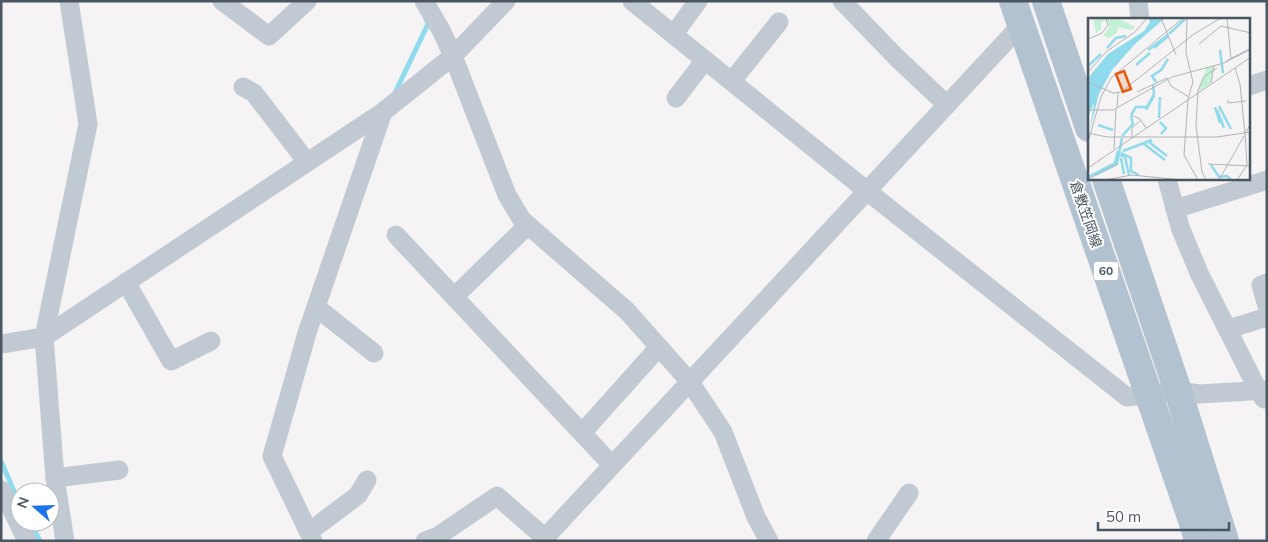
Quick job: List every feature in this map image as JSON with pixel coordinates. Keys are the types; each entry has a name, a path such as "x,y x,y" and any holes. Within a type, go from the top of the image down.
{"main road":[{"path":"1046,1 1088,125"},
{"name":"倉敷笠岡線","path":"1017,13 1198,541"},
{"name":"60","path":"1106,180 1178,391 1225,541"}],"street":[{"path":"64,541 55,478 44,337 88,124 69,1"},
{"path":"222,1 269,36 308,1"},
{"path":"1,344 44,337 383,112 453,56 506,1"},
{"path":"674,34 698,1"},
{"path":"842,1 897,58 947,105"},
{"path":"1138,1 1140,18"},
{"path":"428,3 453,56 507,195 522,220 627,311 690,382 724,432 756,517 769,541"},
{"path":"641,4 674,34 867,191 1127,397 1178,391 1199,394 1264,394 1199,273 1180,227 1167,180"},
{"path":"425,541 438,536 497,496 544,539 947,105 1017,13"},
{"path":"732,81 780,22"},
{"path":"676,98 706,60"},
{"path":"1250,86 1267,80"},
{"path":"243,87 254,93 307,162"},
{"path":"367,480 358,495 311,538 272,456 307,333 383,112"},
{"path":"1175,209 1267,180"},
{"path":"454,297 528,225"},
{"path":"396,235 612,465"},
{"path":"126,282 171,361 211,341"},
{"path":"1267,283 1261,285 1267,306"},
{"path":"316,307 374,353"},
{"path":"1228,329 1267,317"},
{"path":"582,433 659,347"},
{"path":"55,478 119,470"},
{"path":"1,490 27,541"},
{"path":"876,541 909,493"}],"waterway":[{"path":"394,95 428,24 426,19"},
{"path":"1,461 10,482"},
{"path":"35,532 40,541"}]}
